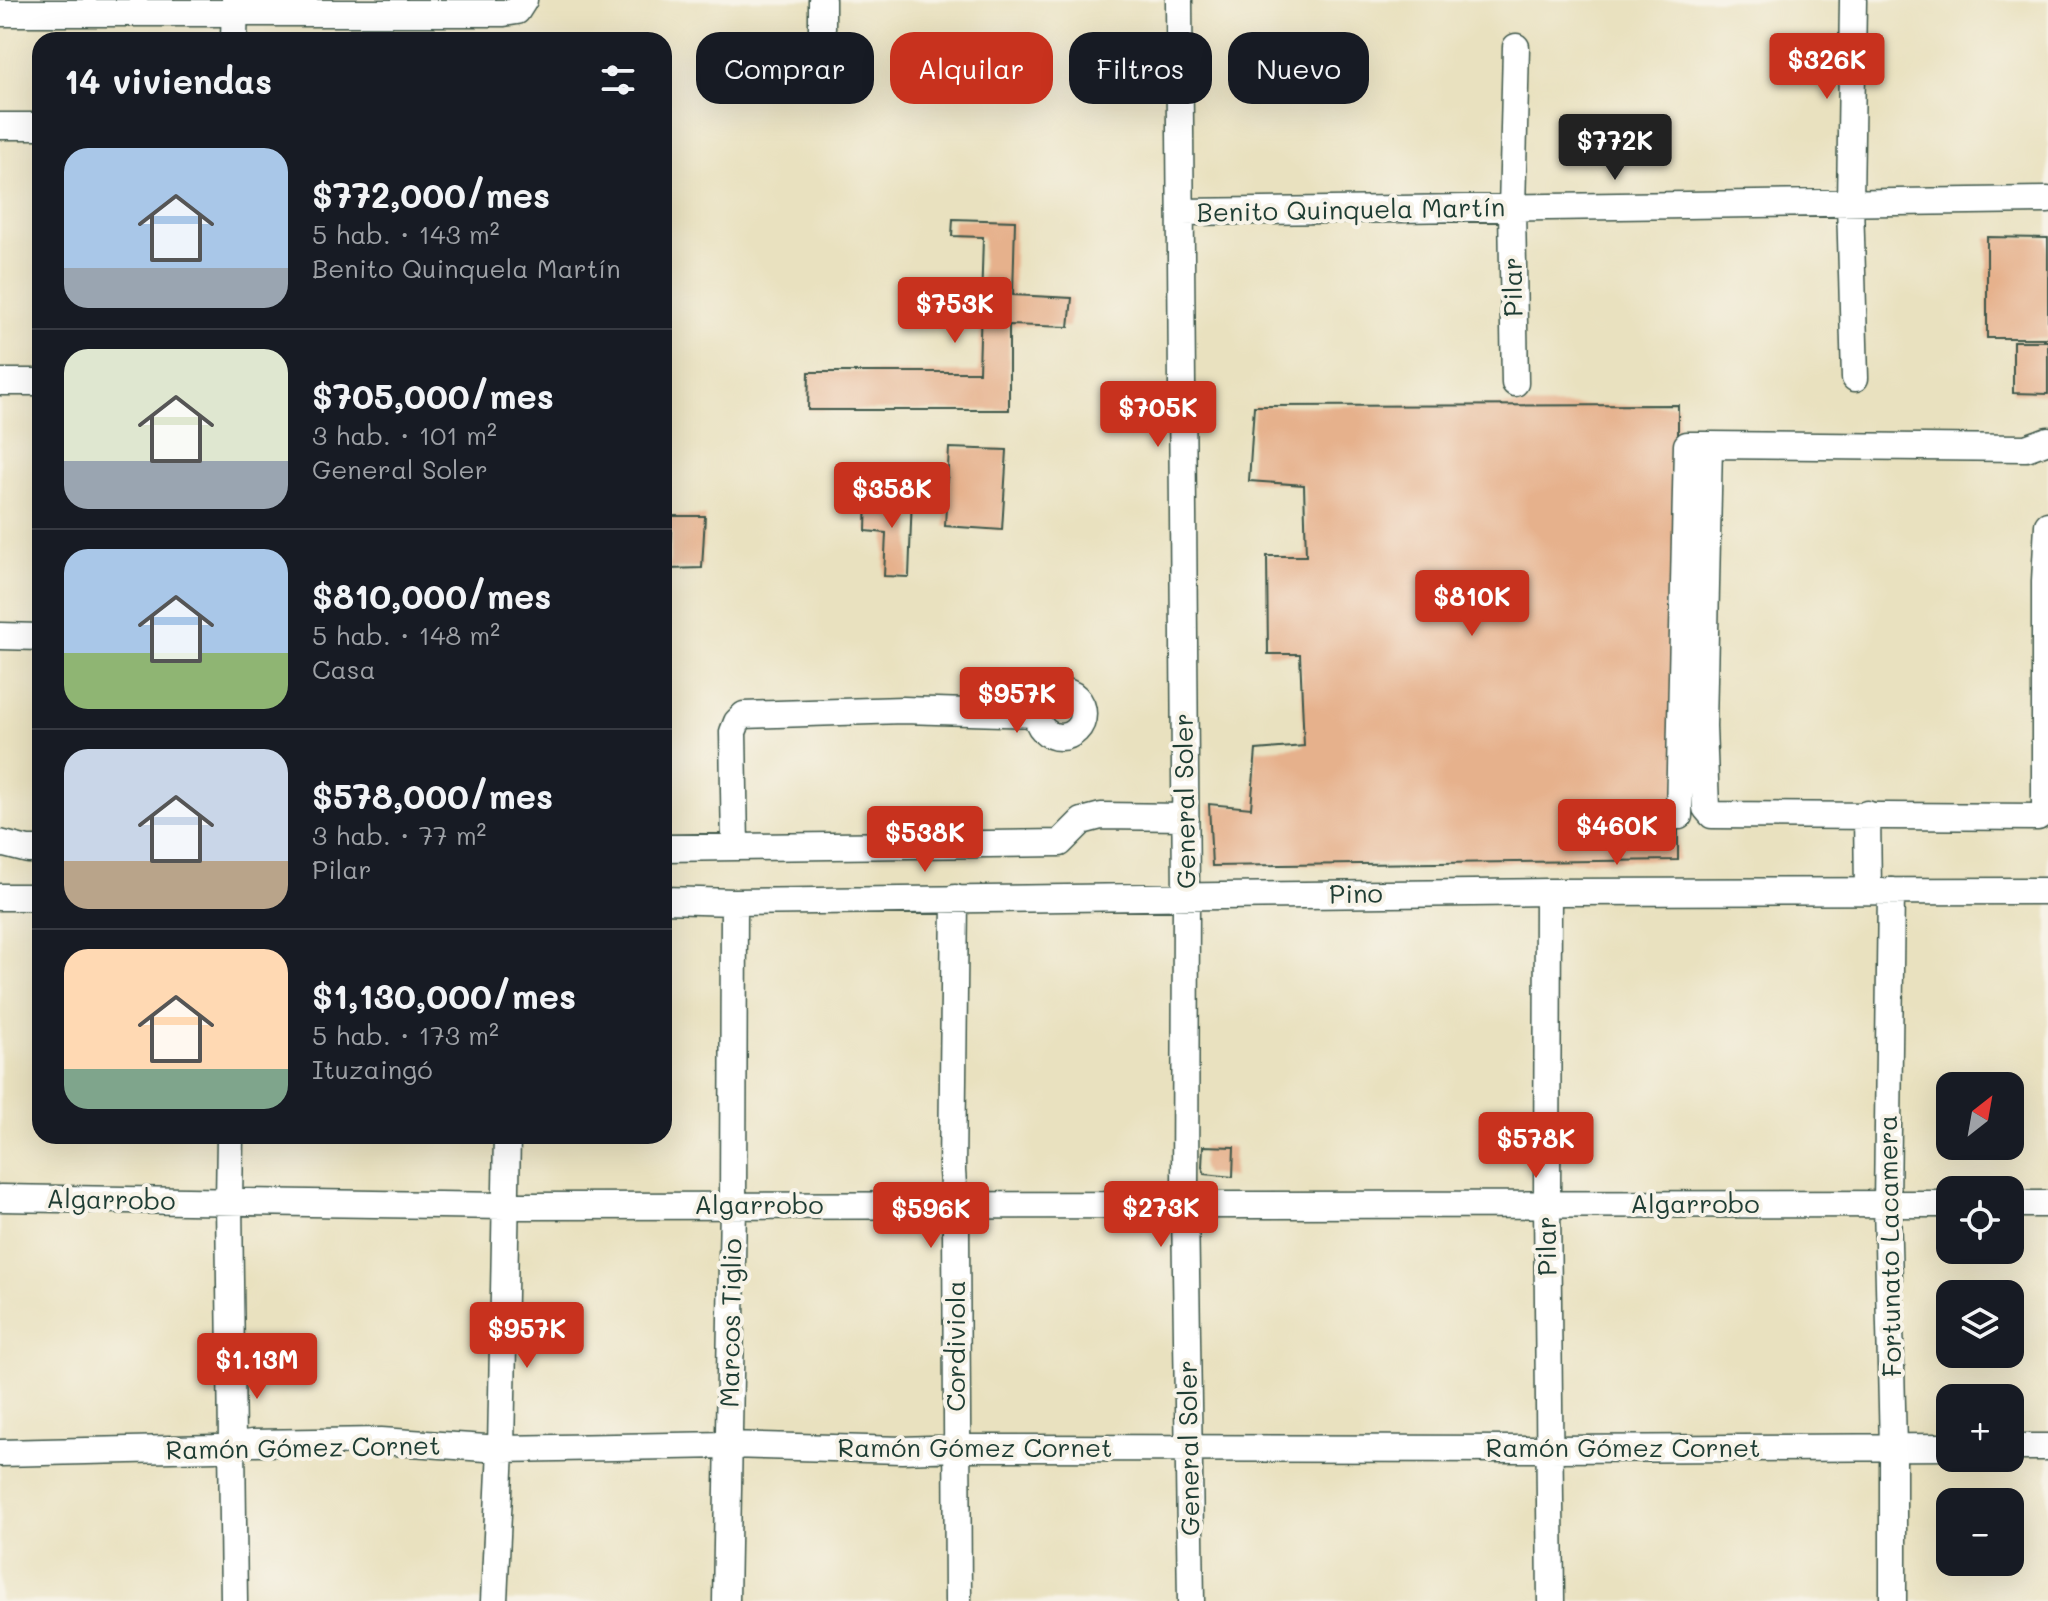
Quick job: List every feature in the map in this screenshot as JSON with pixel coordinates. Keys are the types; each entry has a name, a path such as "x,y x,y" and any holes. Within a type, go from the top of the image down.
{"street":[{"path":"822,0 822,32"},
{"name":"General Soler","path":"1179,0 1186,897 1185,1206 1191,1601"},
{"path":"1853,0 1850,203 1855,378"},
{"path":"0,13 235,7 504,13 520,6"},
{"path":"234,32 235,7"},
{"name":"Pilar","path":"1515,383 1512,209 1516,47"},
{"path":"0,126 32,126"},
{"name":"Benito Quinquela Martín","path":"1182,212 2048,200"},
{"path":"0,382 32,382"},
{"path":"1679,816 1687,445 2041,449"},
{"path":"1709,445 1703,726 1706,808 1712,815 2038,817 2045,811 2045,581 2048,525"},
{"path":"0,636 32,637"},
{"path":"735,847 733,732 744,715 903,710 1037,714"},
{"name":"Fortunato Lacamera","path":"1867,814 1879,891 1893,1447 1893,1601"},
{"path":"672,848 1060,843 1082,821 1101,816 1185,817"},
{"path":"0,843 32,850"},
{"name":"Pino","path":"672,900 2048,891"},
{"name":"Pilar","path":"1548,892 1551,1601"},
{"path":"0,897 32,897"},
{"name":"Cordiviola","path":"955,898 953,1204 956,1227 958,1601"},
{"name":"Marcos Tiglio","path":"726,1601 733,1205 734,902"},
{"path":"230,1144 234,1601"},
{"path":"494,1601 501,1449 507,1144"},
{"name":"Algarrobo","path":"0,1198 504,1206 1936,1204"},
{"path":"2024,1204 2048,1204"},
{"name":"Ramón Gómez Cornet","path":"0,1453 381,1441 501,1449 728,1445 902,1450 1936,1447"},
{"path":"2024,1447 2048,1447"}],"building":[{"path":"953,219 1015,221 1013,295 1072,298 1069,327 1009,325 1009,410 808,410 809,372 979,372 983,237 952,236"},
{"path":"1987,237 2048,238 2048,338 1987,338"},
{"path":"2013,341 2048,341 2048,394 2013,393"},
{"path":"1678,405 1678,860 1212,866 1209,804 1251,808 1256,750 1304,746 1300,654 1268,654 1267,556 1306,556 1304,485 1249,481 1254,406"},
{"path":"949,448 1007,450 1002,530 945,526"},
{"path":"867,493 912,496 909,577 884,576 886,533 866,531"},
{"path":"672,516 705,516 702,568 672,569"},
{"path":"1203,1146 1234,1147 1233,1177 1205,1174 1202,1167"}]}
